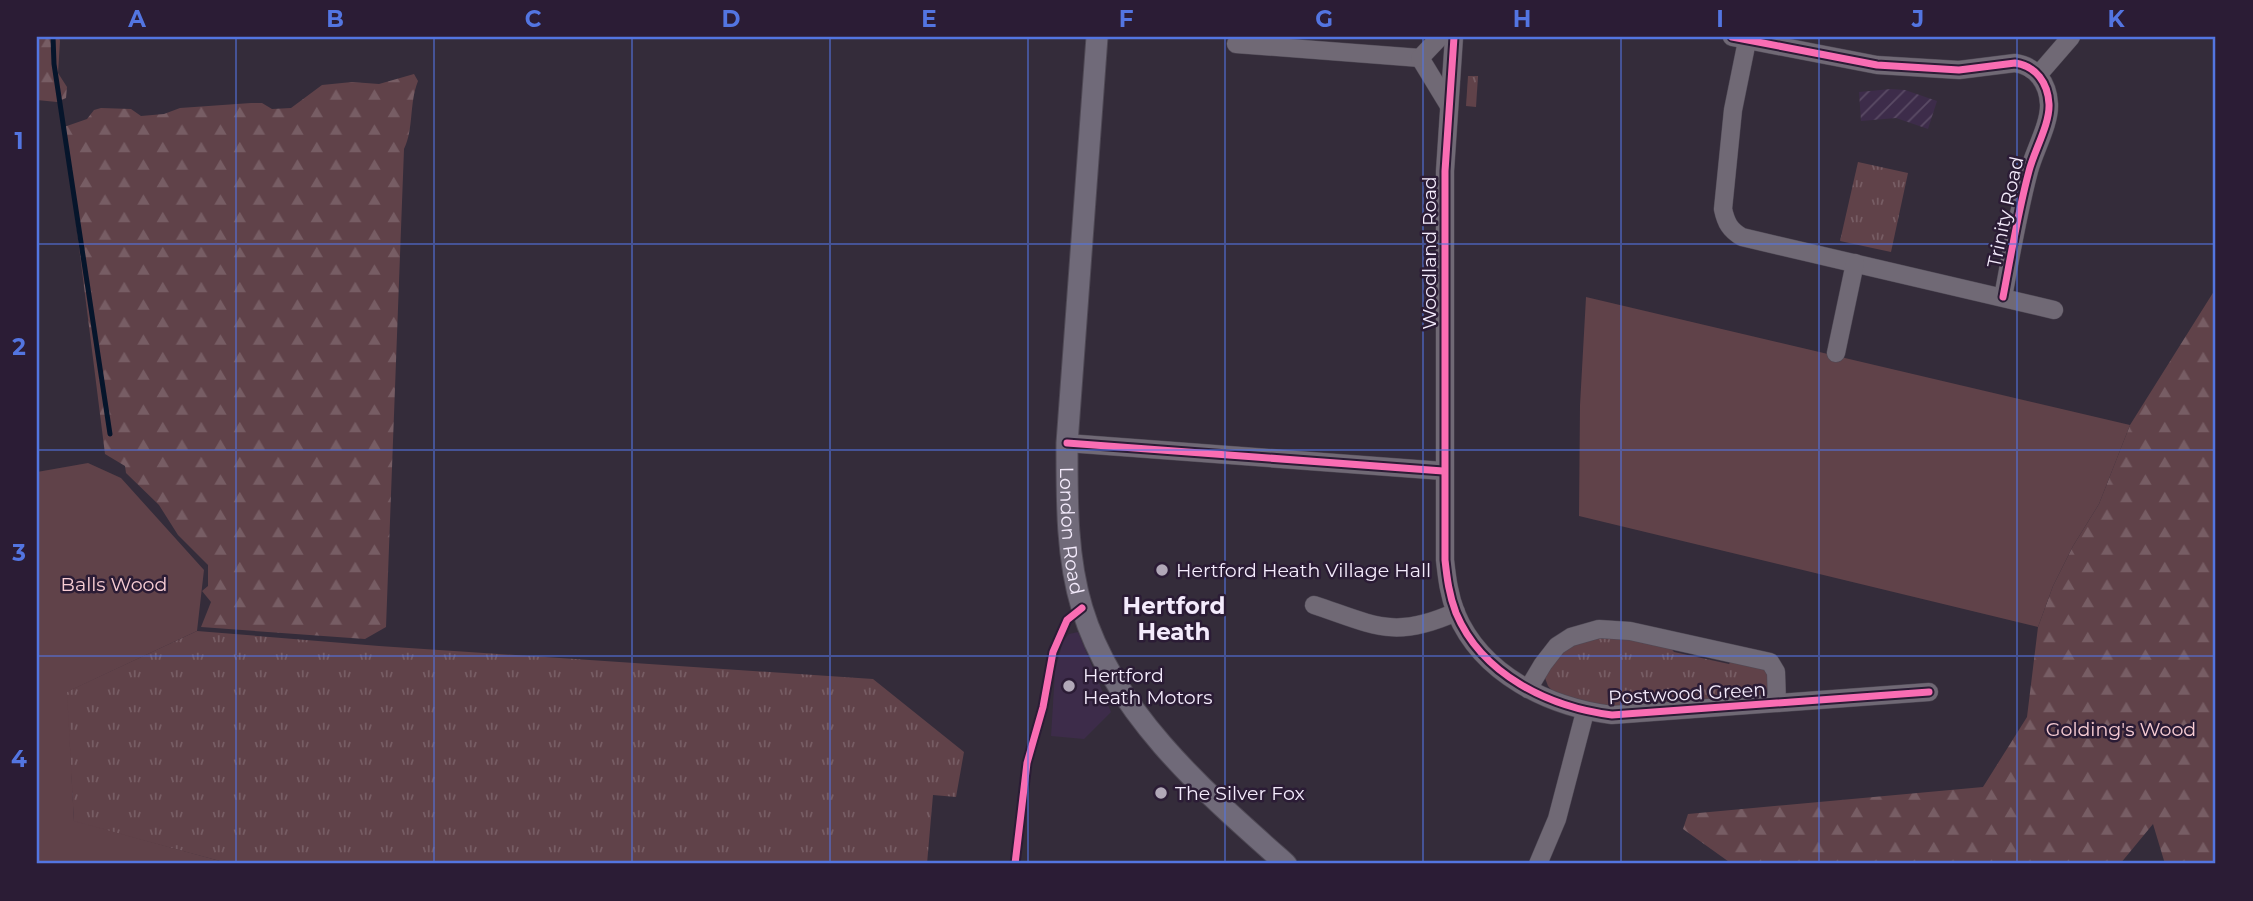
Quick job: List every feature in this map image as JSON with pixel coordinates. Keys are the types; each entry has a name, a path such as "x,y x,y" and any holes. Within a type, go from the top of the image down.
{"main road":[{"name":"London Road","path":"1097,37 1067,443 1073,564 1082,608 1104,659 1153,735 1190,776 1286,864"}],"street":[{"path":"1420,58 1440,37"},
{"name":"Woodland Road","path":"1445,560 1445,171 1454,37"},
{"path":"2038,75 2071,37"},
{"name":"Trinity Road","path":"2003,297 2025,184 2048,117 2048,92 2038,75 2023,64 2015,63 1959,70 1877,65 1739,39 1723,209 1726,222 1733,231 1742,237 2054,310"},
{"path":"1236,44 1262,41 1420,58"},
{"path":"1420,58 1448,104"},
{"path":"1836,352 1855,263"},
{"path":"1067,443 1443,471"},
{"name":"Postwood Green","path":"1445,560 1448,589 1456,612 1465,631 1487,659 1528,689 1552,701 1585,712 1612,715 1929,692"},
{"path":"1314,605 1388,628 1423,625 1456,612"},
{"name":"Postwood Green","path":"1528,689 1557,646 1586,631 1614,629 1770,662 1776,672 1777,703"},
{"path":"1538,864 1557,819 1585,712"}],"shaded area":[{"path":"1905,90 1937,101 1928,129 1896,118 1861,121 1859,92"},
{"path":"1078,632 1111,712 1084,739 1051,736 1055,671 1063,641 1069,634"}],"green space":[{"path":"37,37 59,37 58,73 67,87 66,98 57,102 37,100"},
{"path":"414,74 418,81 404,149 386,627 365,639 201,627 211,602 202,591 208,586 208,565 178,535 159,505 126,473 125,466 105,454 64,127 87,119 94,110 101,108 131,109 141,116 164,114 180,108 251,103 262,103 272,109 291,108 322,85 352,82 379,84"},
{"path":"1468,76 1478,76 1476,107 1466,106"},
{"path":"1858,162 1908,173 1891,252 1840,241"},
{"name":"Golding's Wood","path":"2216,288 2216,864 2165,864 2153,824 2120,864 1732,864 1683,829 1688,814 1983,787 2027,717 2038,627 2053,586 2073,546 2099,504 2130,425"},
{"path":"1586,297 2130,425 2099,504 2073,546 2053,586 2038,627 1579,516 1580,405"},
{"name":"Balls Wood","path":"88,463 121,478 204,570 197,631 67,692 74,821 231,864 37,864 37,472"},
{"path":"197,631 873,679 964,752 956,797 933,795 927,864 231,864 74,822 66,692"},
{"path":"1615,634 1669,646 1674,652 1729,664 1732,660 1769,671 1769,687 1761,696 1615,709 1557,696 1548,686 1546,669 1574,640"}],"waterway":[{"path":"53,37 54,64 110,434"}],"cycle path":[{"path":"1454,37 1445,171 1445,560 1456,613 1468,635 1482,654 1520,684 1565,704 1612,715 1929,692"},
{"path":"1732,37 1877,65 1959,70 2015,63 2035,72 2046,89 2049,112 2025,186 2003,297"},
{"path":"1067,443 1443,471"},
{"path":"1015,864 1027,763 1043,707 1053,652 1067,620 1082,608"}],"place":[{"name":"Hertford Heath Village Hall","path":"1162,570"},
{"name":"Hertford Heath Motors","path":"1069,686"},
{"name":"The Silver Fox","path":"1161,793"}],"district":[{"name":"Hertford Heath","path":"1174,619"}]}
